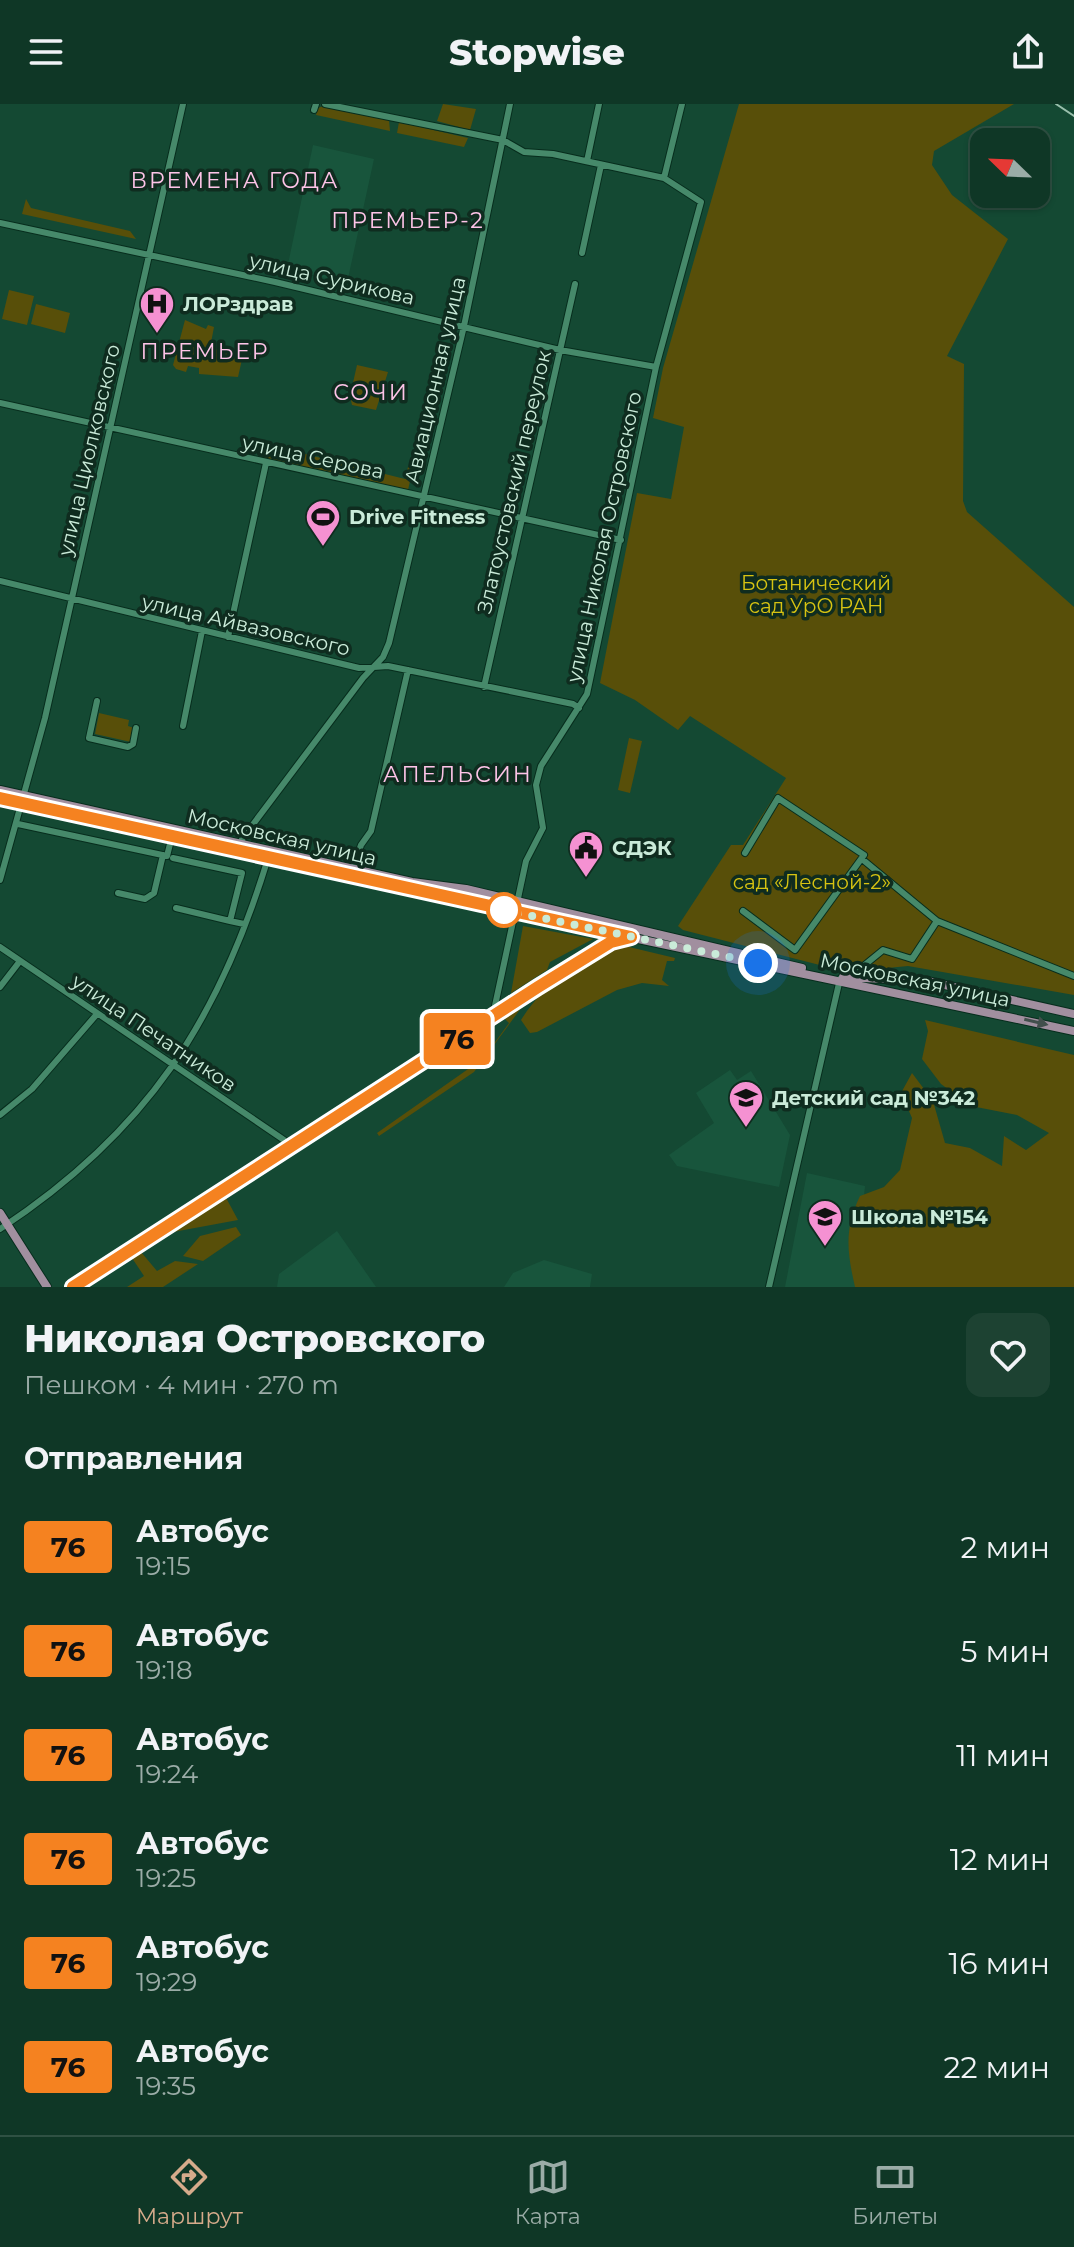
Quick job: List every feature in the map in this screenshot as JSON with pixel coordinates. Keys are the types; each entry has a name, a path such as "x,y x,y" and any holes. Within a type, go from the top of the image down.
{"main road":[{"name":"Московская улица","path":"0,790 23,800 172,836 242,848"},
{"name":"Московская улица","path":"0,798 23,800 242,848 631,937 843,979 927,981 1074,1014"},
{"name":"Московская улица","path":"268,854 516,901 1074,1031"},
{"path":"0,1213 4,1226 47,1287"}],"street":[{"name":"улица Циолковского","path":"0,880 18,824 111,429 183,104"},
{"path":"325,104 503,140 524,152 587,161 664,178 682,104"},
{"name":"Авиационная улица","path":"242,848 242,839 386,652 464,326 510,104"},
{"path":"587,161 599,104"},
{"path":"582,253 601,165"},
{"name":"улица Николая Островского","path":"493,1015 526,861 543,828 536,785 541,766 587,694 656,367 701,202 664,178"},
{"name":"улица Сурикова","path":"0,223 560,350 656,367"},
{"name":"Златоустовский переулок","path":"484,687 575,284"},
{"name":"улица Серова","path":"0,403 621,540"},
{"path":"228,637 266,463"},
{"name":"улица Айвазовского","path":"0,581 359,668 376,665 408,670 573,704 579,708"},
{"path":"183,726 202,631"},
{"path":"353,869 361,845 371,831 408,670"},
{"path":"97,701 89,738 128,747 133,744 136,728"},
{"path":"80,726 91,729"},
{"path":"743,911 795,950 864,855 778,798 745,853"},
{"path":"18,824 167,856 172,836"},
{"path":"4,1226 81,1171 174,1066 218,990 268,854"},
{"path":"118,893 145,899 154,893 163,855"},
{"path":"173,858 242,873 230,921"},
{"path":"862,859 937,921 1074,976"},
{"path":"176,908 244,924"},
{"path":"769,1287 843,979 883,950 912,959 937,921"},
{"path":"73,1287 493,1015 611,942 631,937 635,928"},
{"name":"улица Печатников","path":"0,947 284,1140 288,1148"},
{"path":"0,987 20,961"},
{"path":"0,1115 32,1089 97,1014"}],"shaded area":[{"path":"313,145 374,159 347,283 287,269"},
{"name":"Детский сад №342","path":"730,1070 737,1080 751,1071 790,1135 779,1187 677,1166 669,1155 714,1123 696,1093"},
{"name":"Школа №154","path":"807,1173 865,1186 855,1287 785,1287"},
{"path":"337,1231 376,1287 277,1287 279,1274"},
{"path":"544,1260 592,1274 590,1287 504,1287 513,1273"}],"green space":[{"path":"443,104 476,109 470,130 437,121"},
{"name":"Ботанический сад УрО РАН","path":"739,104 1014,104 934,151 932,165 952,195 1008,239 947,356 964,364 963,501 967,512 1074,607 1074,995 908,966 847,972 683,930 678,926 731,845 743,845 786,778 690,716 678,730 635,700 600,683 637,493 671,499 684,427 653,418 663,368"},
{"path":"323,106 389,120 390,131 316,115 318,108"},
{"path":"399,122 468,138 464,147 397,133"},
{"path":"26,199 31,208 130,231 136,239 22,214"},
{"path":"9,290 34,296 27,325 2,319"},
{"path":"36,304 70,313 65,333 31,324"},
{"path":"185,320 206,329 208,325 214,327 210,348 243,355 238,377 199,374 199,368 188,366 186,372 176,369 173,365"},
{"path":"357,365 388,372 376,410 352,405 350,396"},
{"path":"269,445 405,479 408,467 413,468 408,490 265,459"},
{"path":"99,713 129,720 128,726 134,728 131,742 95,734"},
{"path":"629,738 642,741 630,793 618,790"},
{"path":"523,926 593,939 550,962 547,970 511,993"},
{"path":"625,946 675,958 674,961 667,961 662,980 669,986 642,983 617,990 530,1033 521,1020 553,983 579,966"},
{"path":"530,996 474,1072 379,1136 377,1133 481,1060 479,1056 490,1049 509,1023 501,1015"},
{"path":"925,1020 1074,1055 1074,1287 855,1287 849,1252 851,1219 860,1196 884,1187 900,1170 912,1118 901,1093 912,1073 933,1101 945,1143 970,1148 1002,1166 1004,1136 1026,1150 1049,1133 1017,1115 971,1106 941,1084 922,1059 928,1031"},
{"path":"224,1194 238,1220 157,1235"},
{"path":"236,1227 241,1235 203,1261 183,1256 200,1236"},
{"path":"141,1252 157,1271 175,1261 198,1264 163,1287 127,1287 144,1276 132,1258"}],"tram line":[{"path":"1056,104 1074,116"}],"bus line":[{"name":"76","path":"0,798 631,937 611,942 538,987 73,1287"}],"place":[{"name":"ЛОРздрав","path":"157,335"},
{"name":"Drive Fitness","path":"323,548"},
{"name":"СДЭК","path":"586,879"},
{"name":"Детский сад №342","path":"746,1129"},
{"name":"Школа №154","path":"825,1248"}],"district":[{"name":"ВРЕМЕНА ГОДА","path":"235,180"},
{"name":"ПРЕМЬЕР-2","path":"408,220"},
{"name":"ПРЕМЬЕР","path":"205,351"},
{"name":"СОЧИ","path":"371,392"},
{"name":"АПЕЛЬСИН","path":"458,774"}],"route":[{"path":"504,910 501,909 758,963"}],"park label":[{"name":"сад «Лесной-2»","path":"812,882"}]}
